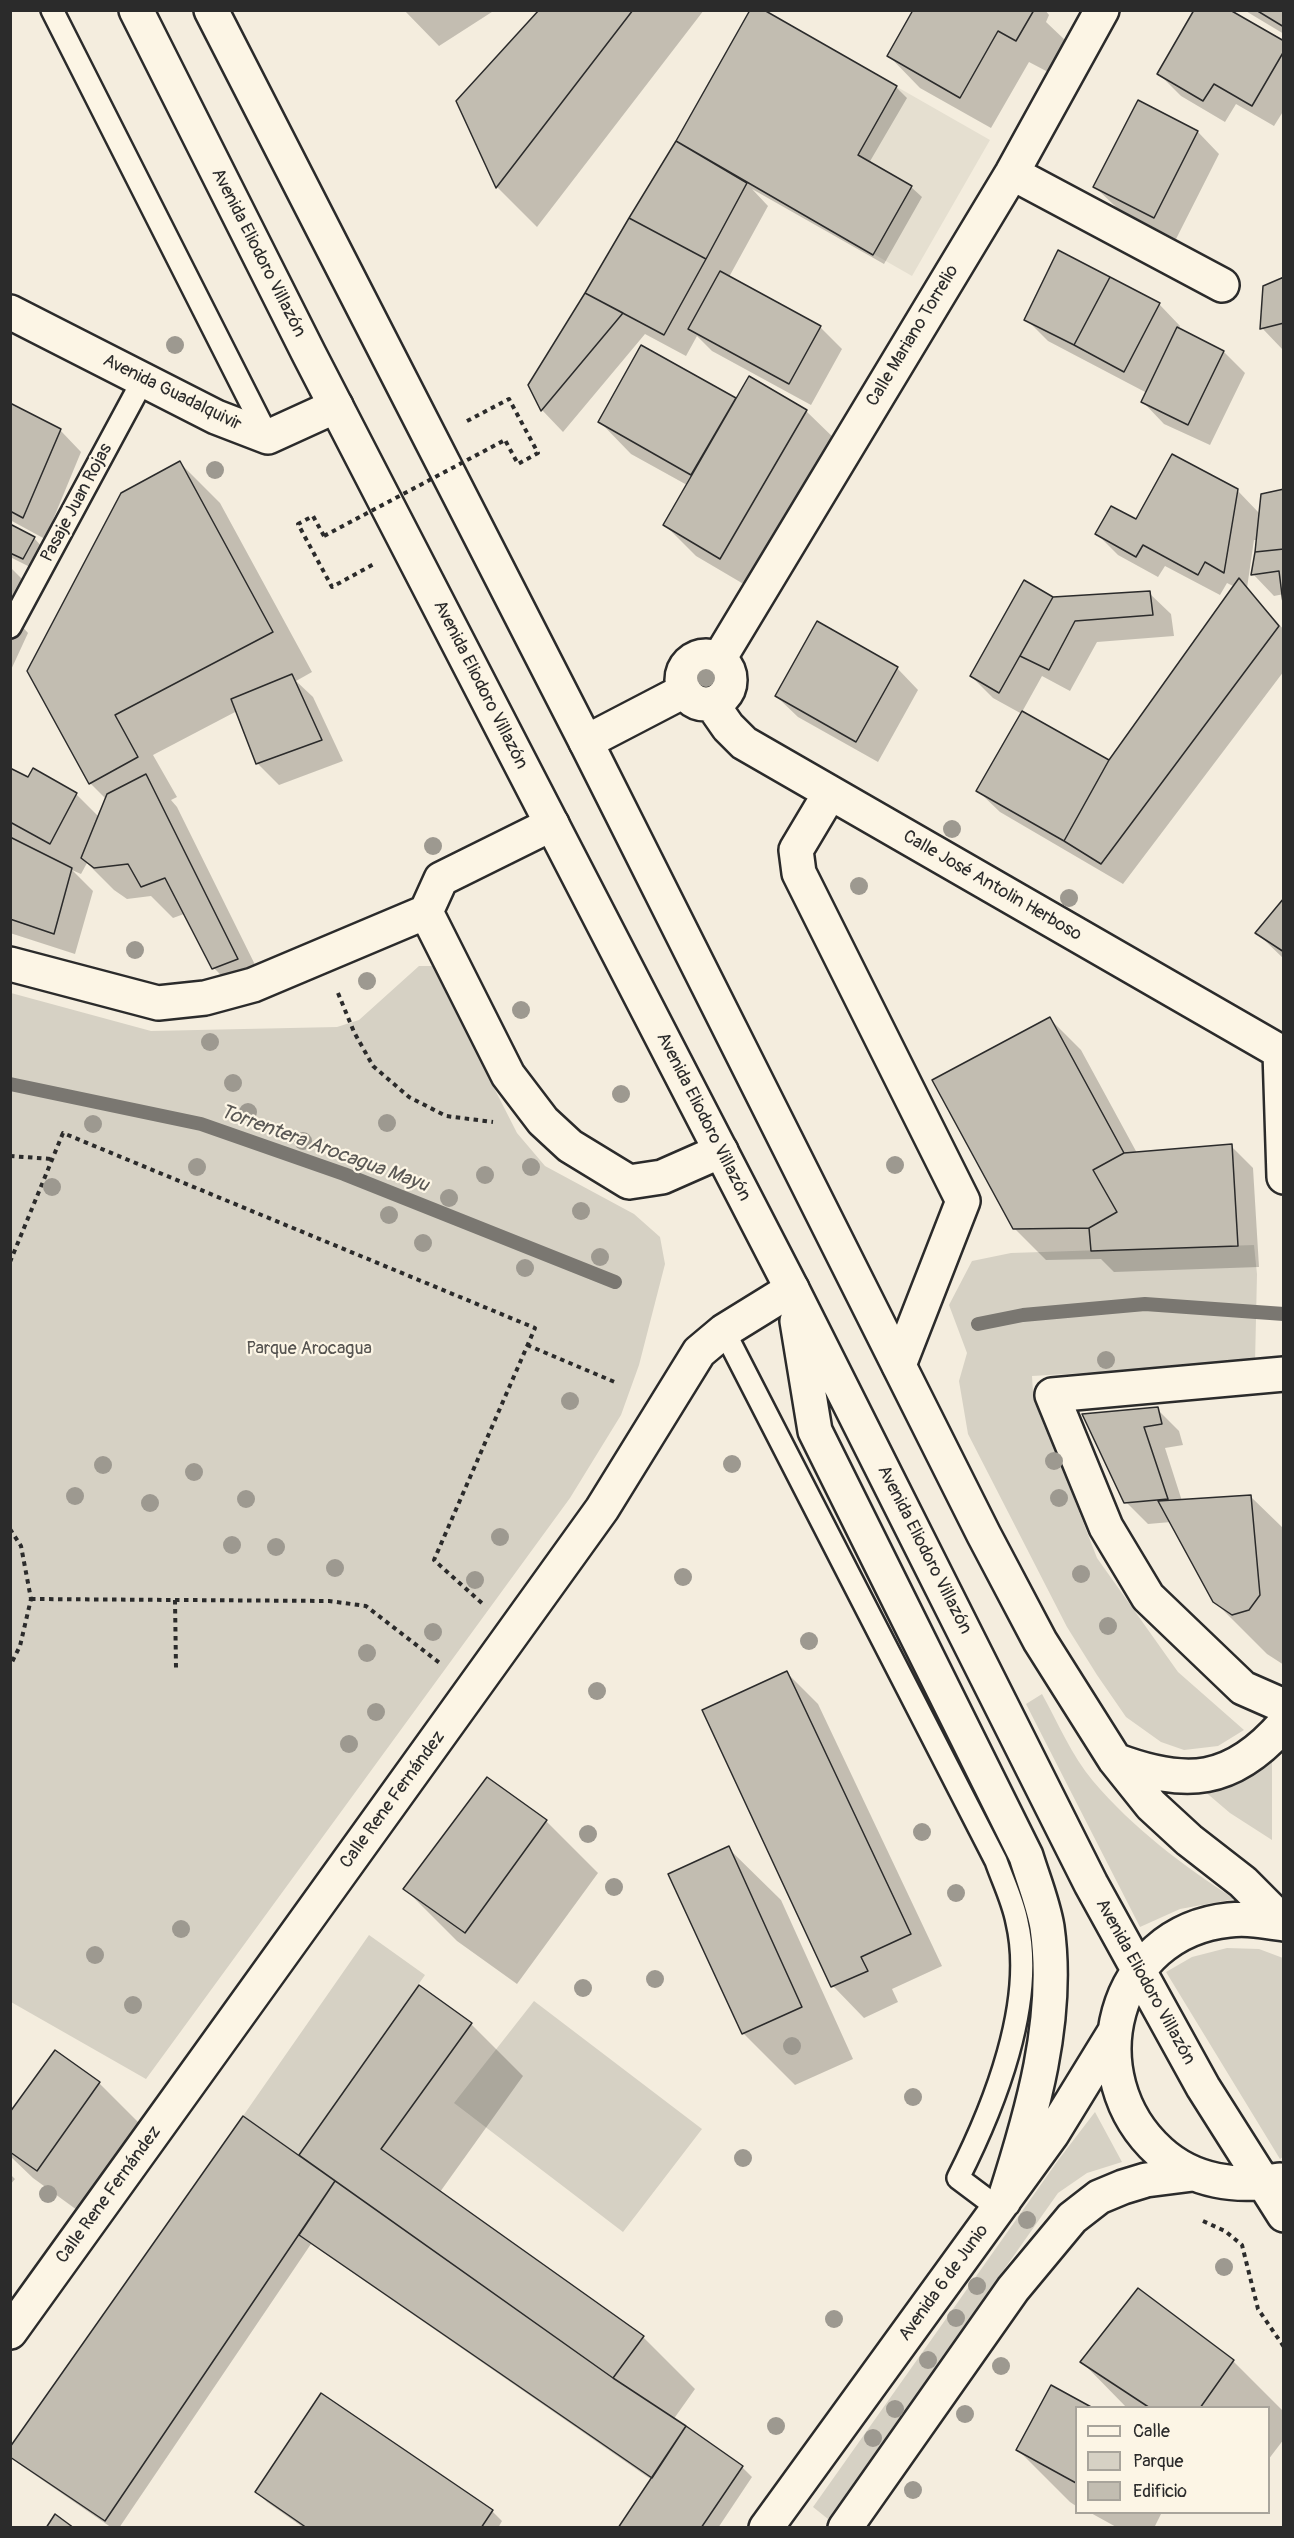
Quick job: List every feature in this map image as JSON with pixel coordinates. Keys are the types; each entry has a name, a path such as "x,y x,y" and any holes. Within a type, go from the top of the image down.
{"main road":[{"name":"Avenida Eliodoro Villazón","path":"136,10 408,547 792,1289 1091,1884 1203,2087 1273,2181 1284,2215"},
{"path":"211,10 586,742 984,1535 1040,1641 1115,1760 1151,1804 1189,1840 1243,1882 1284,1924"},
{"name":"Calle Mariano Torrelio","path":"698,697 725,695 730,680 725,665 719,659 1011,173 1102,10"},
{"path":"1011,173 1222,285"},
{"name":"Avenida Guadalquivir","path":"10,312 216,417 268,437"},
{"path":"268,437 336,406"},
{"path":"586,742 698,697"},
{"name":"Calle José Antolin Herboso","path":"698,697 744,743 1282,1053"},
{"path":"830,793 796,850 799,873 963,1201 899,1365"},
{"path":"10,964 158,1003 205,998 253,985 426,912 441,879 552,824"},
{"path":"426,912 508,1075 537,1113 570,1146 629,1182 662,1177 721,1151"},
{"path":"1282,1053 1284,1177"},
{"path":"792,1289 815,1431 1026,1856 1046,1925 1050,1976 1048,2023 1021,2147 1001,2205"},
{"name":"Calle Rene Fernández","path":"10,2332 602,1509 699,1352 724,1331 792,1289"},
{"path":"1284,1374 1052,1395 1106,1527 1148,1597 1243,1688 1284,1706"},
{"path":"1115,1760 1166,1776 1209,1775 1252,1754 1284,1724"},
{"path":"1273,2181 1221,2182 1193,2174 1168,2160 1129,2116 1118,2090 1113,2062 1114,2033 1121,2005 1140,1971 1151,1958 1174,1939 1200,1927 1228,1920 1256,1919 1284,1924"},
{"name":"Avenida 6 de Junio","path":"769,2526 1052,2134 1114,2033"},
{"path":"845,2528 1013,2289 1072,2218 1099,2197 1123,2187 1146,2180 1193,2174"}],"lane":[{"path":"52,10 268,437"},
{"name":"Pasaje Juan Rojas","path":"10,627 143,380"},
{"path":"724,1331 996,1861 1018,1922 1022,1982 1009,2053 976,2141 958,2178 1001,2205"}],"path":[{"path":"408,547 332,586 298,524 313,516 324,536 505,440 518,464 538,453 509,399"},
{"path":"323,956 354,1032 373,1066 409,1097 446,1116 480,1122 502,1122 537,1113"},
{"path":"10,1262 63,1133 535,1328 434,1560 514,1631"},
{"path":"10,1156 52,1159"},
{"path":"527,1345 617,1383"},
{"path":"10,1529 21,1546 31,1599 20,1646 11,1665"},
{"path":"31,1599 330,1601 366,1606 473,1688"},
{"path":"175,1600 176,1668"},
{"path":"1195,2218 1225,2231 1242,2245 1258,2309 1284,2347"},
{"path":"1242,2245 1251,2238"}],"shaded area":[{"path":"750,10 764,11 990,140 912,276 676,141"}],"green space":[{"name":"Parque Arocagua","path":"419,966 432,966 517,1133 545,1166 634,1214 660,1237 665,1264 639,1365 621,1415 570,1498 146,2079 11,2002 11,993 151,1031 337,1027 359,1020"},
{"path":"1254,1245 1257,1274 1255,1363 1032,1376 1033,1393 1097,1558 1178,1672 1244,1730 1218,1746 1184,1750 1161,1742 1126,1717 1067,1627 968,1434 959,1381 967,1353 949,1305 972,1261 1011,1253"},
{"path":"1042,1694 1078,1761 1108,1798 1159,1845 1235,1899 1180,1909 1140,1927 1026,1704"},
{"path":"1272,1759 1272,1840 1230,1813 1203,1790 1246,1776"},
{"path":"369,1935 425,1975 299,2155 243,2116"},
{"path":"1227,1948 1259,1949 1283,1958 1284,2156 1280,2159 1166,1972 1192,1957"},
{"path":"534,2001 702,2129 623,2232 454,2103"},
{"path":"1095,2112 1122,2162 1087,2173 1058,2193 828,2519 813,2507 1059,2159"}],"building":[{"path":"539,10 633,10 496,188 456,101"},
{"path":"750,10 764,10 897,86 858,155 912,186 873,255 676,141"},
{"path":"913,10 1034,10 1016,41 998,31 960,98 887,56"},
{"path":"1194,10 1230,10 1284,41 1284,51 1252,106 1214,84 1203,101 1157,74"},
{"path":"1256,10 1284,10 1284,27"},
{"path":"1138,100 1198,131 1154,218 1093,187"},
{"path":"676,141 747,183 706,259 629,218"},
{"path":"629,218 706,259 664,335 585,293"},
{"path":"1058,250 1110,277 1074,345 1024,320"},
{"path":"720,271 821,326 789,384 688,329"},
{"path":"1110,277 1160,303 1124,372 1074,345"},
{"path":"1284,277 1284,323 1260,329 1263,286"},
{"path":"585,293 623,313 541,411 528,385"},
{"path":"1177,327 1224,351 1188,425 1141,402"},
{"path":"641,345 736,398 691,475 598,422"},
{"path":"749,376 807,410 720,559 663,525"},
{"path":"10,403 61,429 23,518 10,511"},
{"path":"1172,454 1238,489 1224,573 1205,562 1198,575 1143,545 1136,557 1095,534 1111,506 1136,519"},
{"path":"180,461 273,632 115,715 138,757 89,784 27,671 121,493"},
{"path":"1284,489 1284,549 1255,552 1261,494"},
{"path":"10,524 35,537 23,559 10,553"},
{"path":"1284,549 1283,603 1279,571 1251,575 1255,552"},
{"path":"1239,578 1279,626 1101,864 1064,841 1109,760"},
{"path":"1024,580 1053,597 999,693 970,676"},
{"path":"1150,591 1153,615 1075,621 1049,670 1020,656 1053,597"},
{"path":"817,621 898,667 856,742 775,696"},
{"path":"292,674 322,740 256,764 231,699"},
{"path":"1022,711 1109,760 1064,841 976,791"},
{"path":"10,768 28,777 33,768 77,793 50,844 10,822"},
{"path":"146,774 238,959 212,969 165,878 141,887 128,864 94,868 81,858 107,794"},
{"path":"10,837 72,868 54,934 10,919"},
{"path":"1284,898 1284,952 1255,933"},
{"path":"1050,1017 1124,1153 1093,1170 1117,1212 1089,1228 1013,1229 932,1080"},
{"path":"1232,1144 1238,1246 1091,1251 1089,1228 1117,1212 1093,1170 1124,1153"},
{"path":"1158,1407 1162,1424 1144,1427 1168,1499 1124,1503 1082,1414"},
{"path":"1251,1495 1260,1595 1249,1610 1232,1615 1213,1602 1158,1501"},
{"path":"787,1671 911,1934 861,1957 868,1971 831,1987 702,1710"},
{"path":"487,1777 547,1820 465,1933 403,1889"},
{"path":"729,1846 802,2007 742,2034 668,1874"},
{"path":"419,1985 472,2023 381,2149 644,2336 613,2378 299,2155"},
{"path":"55,2050 100,2082 37,2171 10,2152 10,2112"},
{"path":"243,2116 335,2181 105,2521 10,2457 10,2447"},
{"path":"335,2181 613,2378 686,2426 652,2478 299,2235"},
{"path":"1138,2288 1234,2360 1201,2406 1147,2406 1080,2362"},
{"path":"1051,2385 1089,2406 1075,2406 1075,2482 1016,2450"},
{"path":"321,2393 493,2510 481,2528 307,2528 255,2492"},
{"path":"686,2426 743,2466 701,2528 618,2528"},
{"path":"55,2514 74,2528 46,2528"}],"waterway":[{"name":"Torrentera Arocagua Mayu","path":"10,1084 201,1124 344,1174 615,1282"},
{"name":"Torrentera Arocagua Mayu","path":"978,1324 1023,1315 1145,1304 1284,1314"}]}
